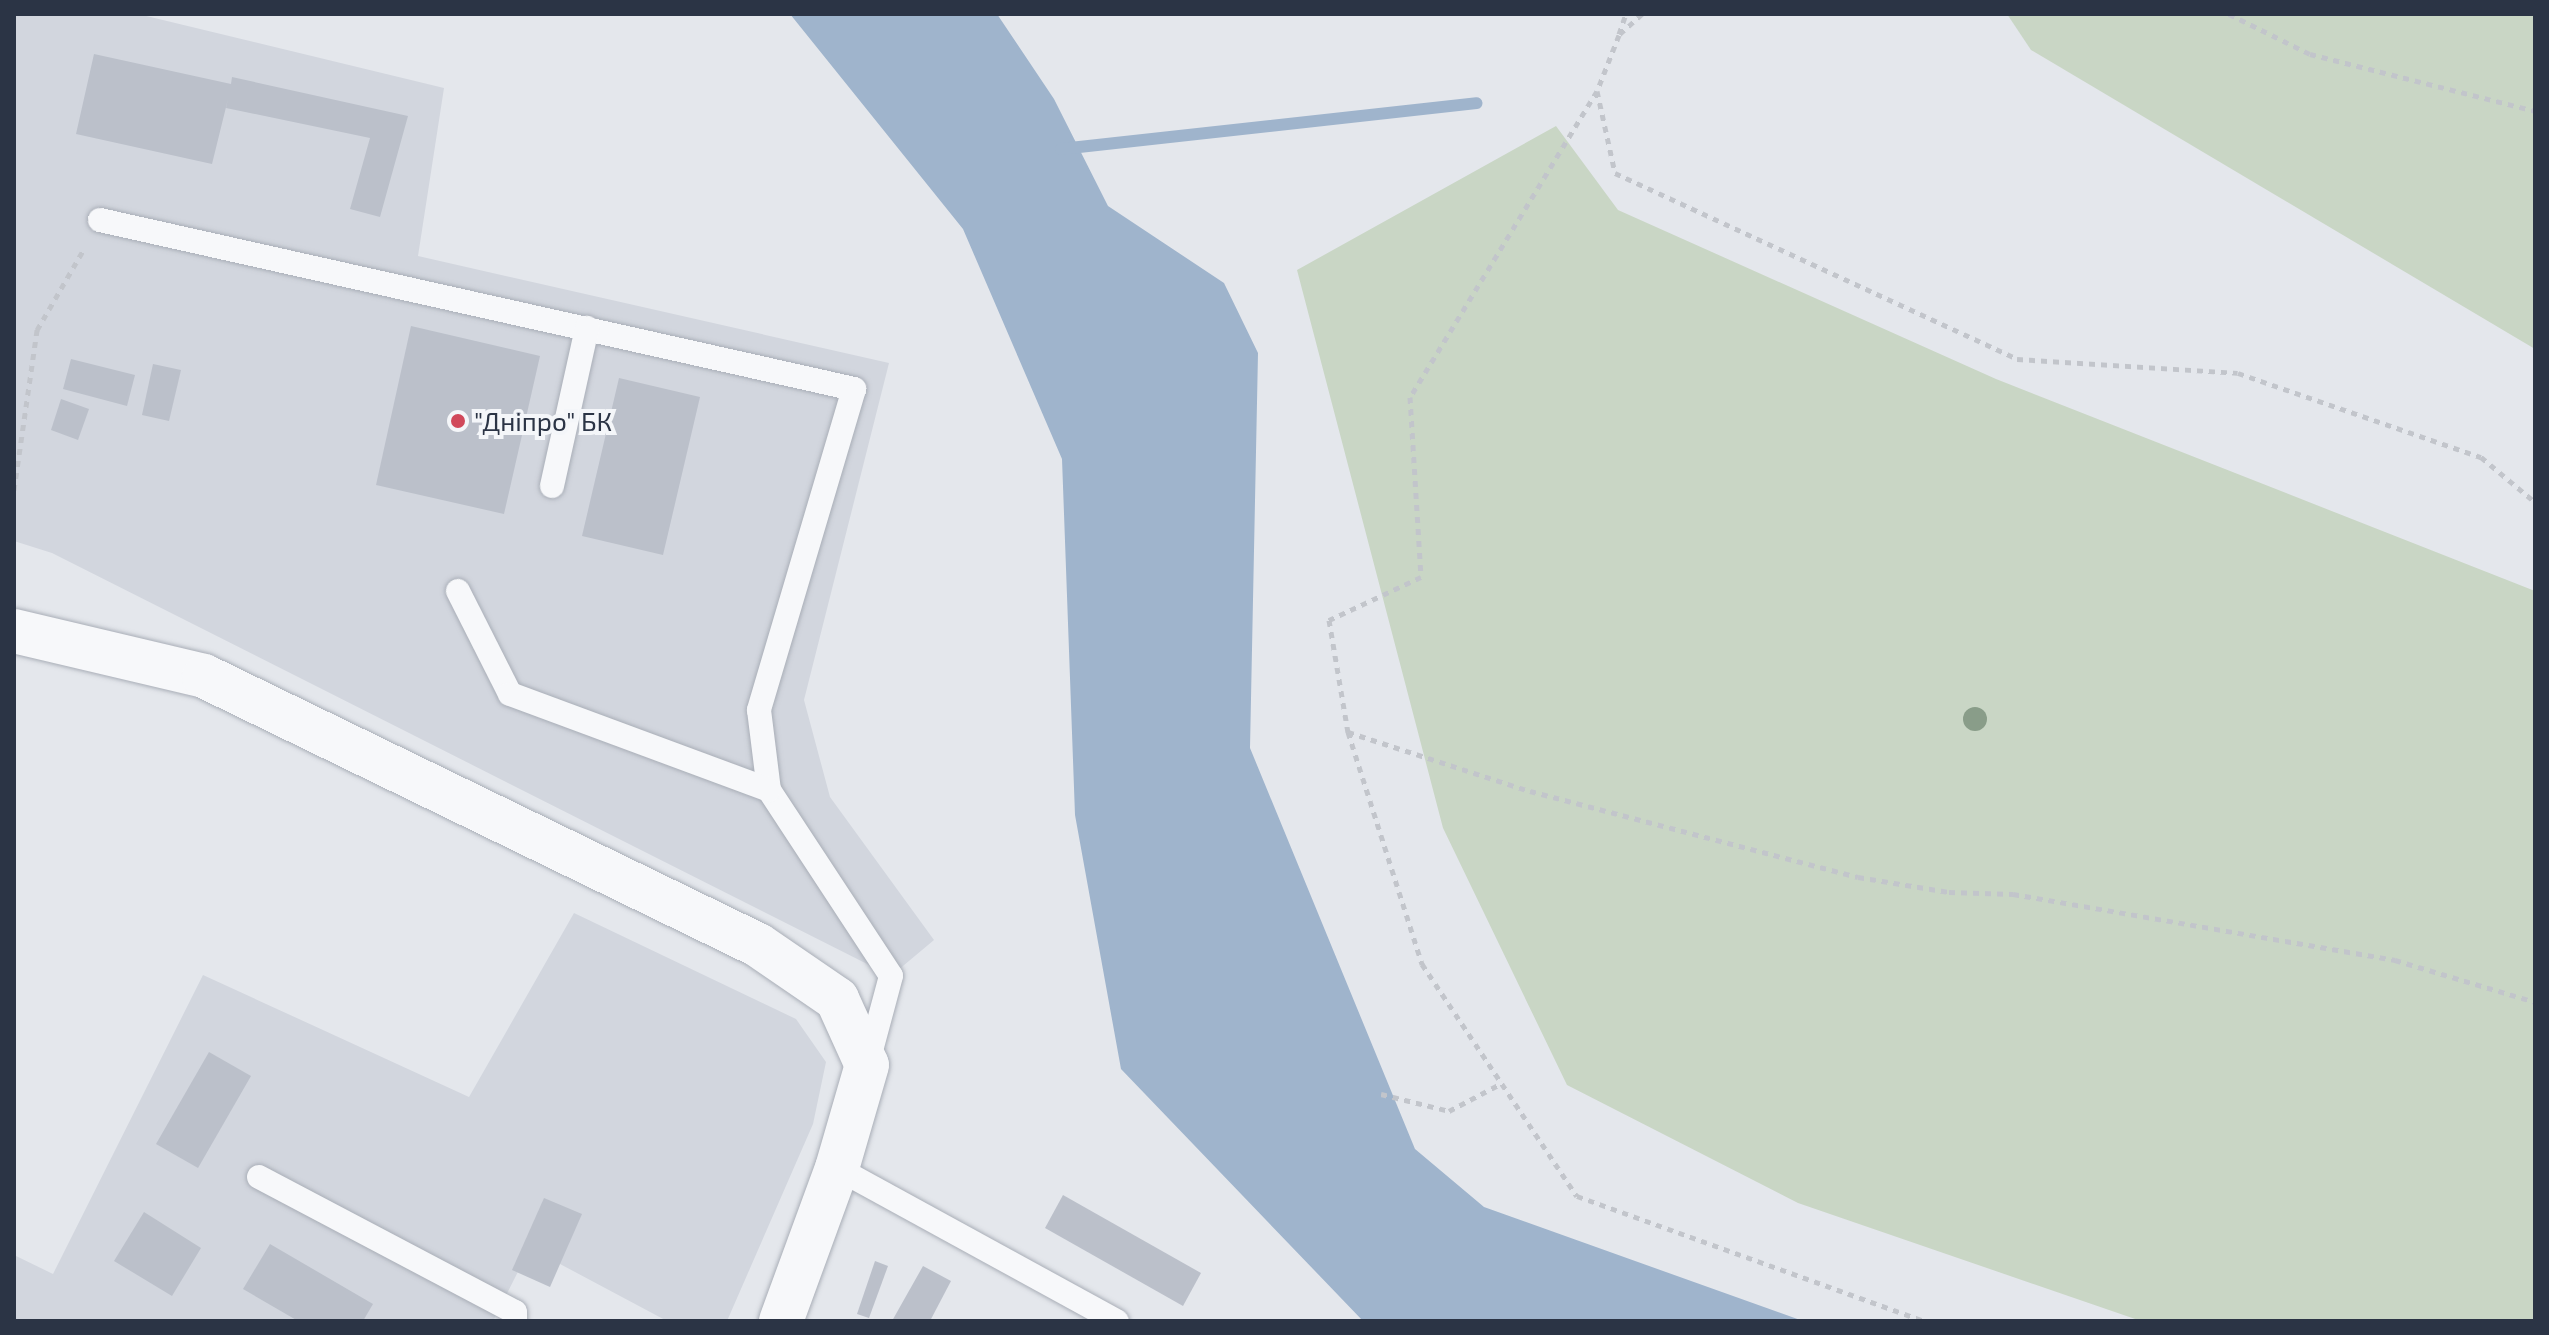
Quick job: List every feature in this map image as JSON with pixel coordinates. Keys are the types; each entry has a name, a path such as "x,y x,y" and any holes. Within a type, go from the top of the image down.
{"street":[{"path":"14,631 204,676 758,945 837,999 867,1065 837,1168 781,1321"}],"lane":[{"path":"100,220 854,389 759,710 769,790 891,976 867,1065"},
{"path":"552,486 587,328"},
{"path":"458,591 510,694 769,790"},
{"path":"837,1168 1117,1321"},
{"path":"259,1177 521,1318"}],"path":[{"path":"1626,14 1597,91 1410,397 1421,577 1329,620 1348,732 1422,964 1577,1196 1925,1321"},
{"path":"1619,35 1642,14"},
{"path":"2229,14 2310,54 2535,111"},
{"path":"1597,91 1615,173 2017,359 2238,373 2481,457 2535,502"},
{"path":"14,490 37,330 100,220"},
{"path":"1348,732 1530,791 1858,877 1949,892 2028,896 2395,960 2535,1002"},
{"path":"1381,1094 1449,1111 1502,1083"}],"shaded area":[{"path":"14,14 138,14 444,88 418,256 889,363 804,700 830,797 934,940 891,976 52,553 14,541"},
{"path":"574,913 796,1019 826,1062 813,1124 727,1321 667,1321 530,1248 493,1321 14,1321 14,1255 53,1274 203,975 469,1097"}],"green space":[{"path":"2007,14 2535,14 2535,349 2031,50"},
{"path":"1556,126 1618,210 1996,379 2535,591 2535,1321 2141,1321 1798,1203 1567,1085 1443,828 1297,270"}],"water":[{"path":"790,14 997,14 1054,99 1108,206 1224,283 1258,353 1250,748 1415,1149 1484,1207 1803,1321 1363,1321 1121,1069 1075,815 1062,459 963,229"}],"building":[{"path":"94,54 231,84 232,77 408,116 380,217 350,209 370,138 226,108 228,99 212,164 76,134"},
{"name":"\"Дніпро\" БК","path":"411,326 540,356 504,514 376,485"},
{"path":"71,359 135,375 127,406 63,389"},
{"path":"153,364 181,370 169,421 142,415"},
{"path":"619,378 700,397 663,555 582,536"},
{"path":"61,399 89,409 78,440 51,430"},
{"path":"209,1052 251,1076 198,1168 156,1144"},
{"path":"1063,1195 1201,1273 1183,1306 1045,1228"},
{"path":"544,1198 582,1214 550,1287 512,1270"},
{"path":"144,1212 201,1248 172,1296 114,1261"},
{"path":"270,1244 373,1304 363,1321 298,1321 243,1289"},
{"path":"875,1261 888,1266 869,1318 857,1314"},
{"path":"923,1266 951,1281 930,1321 892,1321"}],"waterway":[{"path":"1061,149 1476,103"}],"place":[{"name":"\"Дніпро\" БК","path":"458,421"}]}
